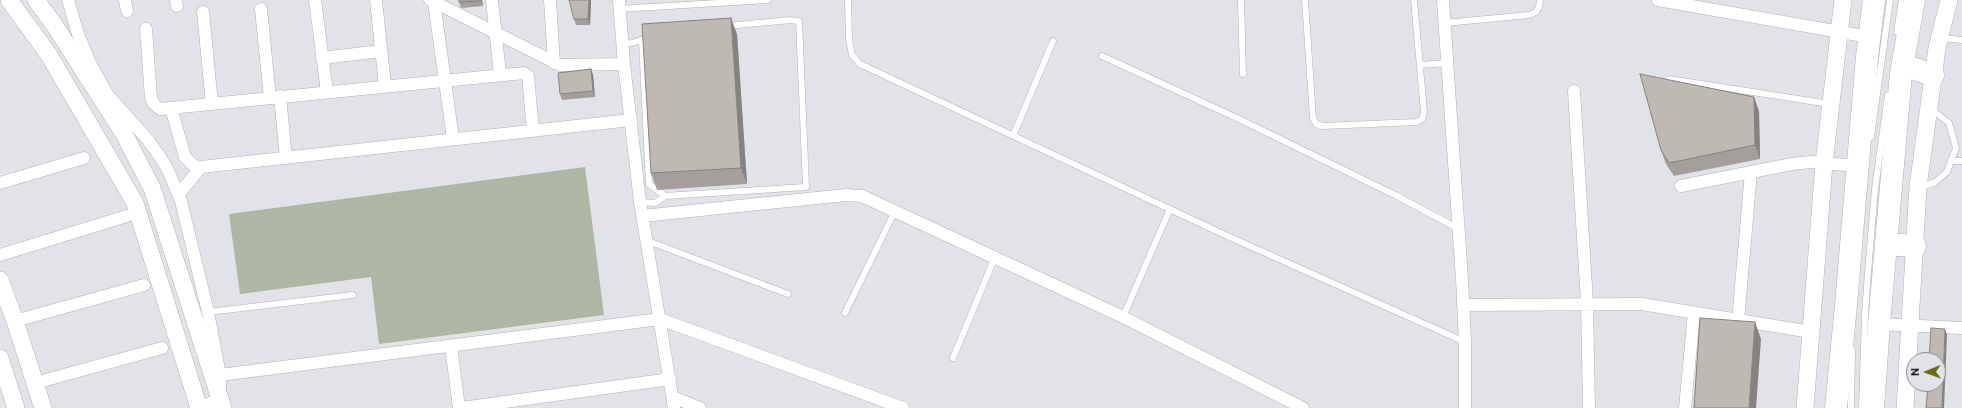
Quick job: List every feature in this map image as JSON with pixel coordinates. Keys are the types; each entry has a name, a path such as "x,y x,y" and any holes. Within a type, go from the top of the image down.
{"highway":[{"path":"1836,408 1869,37 1874,0"},
{"path":"1873,408 1886,244 1904,70 1914,0"},
{"path":"1904,70 1915,52 1929,0"},
{"path":"1904,70 1933,75"},
{"path":"1886,244 1914,246"}],"street":[{"path":"9,0 52,61 135,203 200,408 221,403"},
{"path":"36,0 55,26 124,134 152,188 221,403"},
{"path":"68,0 78,34 90,63 107,94 148,140 167,168 179,194 208,312 220,375 221,403"},
{"path":"315,0 326,92"},
{"path":"376,0 385,86"},
{"path":"492,0 500,74"},
{"path":"550,0 554,62"},
{"path":"1443,0 1459,229 1465,342 1465,408"},
{"path":"1658,0 1869,37"},
{"path":"1805,408 1824,163 1843,0"},
{"path":"1905,408 1918,188 1933,75 1949,0"},
{"path":"432,1 554,62 567,66 624,64"},
{"path":"432,1 453,139"},
{"path":"619,4 624,64 640,202 648,241 673,402 700,408"},
{"path":"261,9 286,158"},
{"path":"203,12 212,104"},
{"path":"146,29 151,98 154,104 160,109 500,74 527,74 533,131"},
{"path":"322,58 381,51"},
{"path":"1574,92 1587,303 1589,408"},
{"path":"171,108 185,156 194,166 201,167 631,120"},
{"path":"0,182 84,158"},
{"path":"1681,186 1792,164 1811,162 1858,166"},
{"path":"179,194 201,167"},
{"path":"1738,320 1751,172"},
{"path":"642,216 846,195 862,196 1123,317 1303,408"},
{"path":"0,255 127,216"},
{"path":"0,280 8,318 42,408"},
{"path":"8,318 144,284"},
{"path":"1463,304 1642,304 1811,332"},
{"path":"1685,408 1694,313"},
{"path":"8,318 35,383 42,408"},
{"path":"220,375 660,319 903,408"},
{"path":"1879,324 1962,328"},
{"path":"451,346 459,408"},
{"path":"35,383 162,348"},
{"path":"0,358 16,408"},
{"path":"462,408 670,379"},
{"path":"0,382 11,408"}],"lane":[{"path":"619,4 768,0"},
{"path":"848,0 849,39 852,55 860,64 1170,209 1465,342"},
{"path":"1241,0 1243,74"},
{"path":"1305,0 1313,118 1316,124 1331,126 1416,122 1422,119 1424,112 1414,0"},
{"path":"1445,23 1529,15 1536,12 1539,7 1540,0"},
{"path":"1870,142 1890,0"},
{"path":"1896,38 1902,0"},
{"path":"640,202 655,203 665,196 806,187 799,21 790,20 723,26"},
{"path":"622,44 642,41 656,35"},
{"path":"1940,38 1962,40"},
{"path":"642,41 649,184 665,196"},
{"path":"1013,136 1053,41"},
{"path":"1102,56 1395,195 1459,229"},
{"path":"1420,65 1448,62"},
{"path":"1668,79 1831,104"},
{"path":"1862,408 1865,314 1875,189 1889,92"},
{"path":"1918,188 1934,183 1947,172 1956,148 1949,123 1928,107"},
{"path":"1952,161 1962,161"},
{"path":"1123,317 1170,209"},
{"path":"845,313 895,211"},
{"path":"648,241 788,294"},
{"path":"953,358 995,257"},
{"path":"208,312 353,295"},
{"path":"1851,408 1852,345"}],"green space":[{"path":"585,167 604,315 379,344 371,277 240,294 229,214"}],"building":[{"path":"459,0 481,0 481,1 459,2"},
{"path":"569,0 589,0 588,19 574,19"},
{"path":"731,18 741,168 651,173 642,24"},
{"path":"591,69 593,91 560,94 558,73"},
{"path":"1640,74 1754,97 1755,145 1669,163 1661,150"},
{"path":"1700,318 1755,322 1749,408 1694,408"},
{"path":"1931,328 1945,329 1944,352 1930,352"},
{"path":"1927,392 1943,392 1942,408 1926,408"}]}
